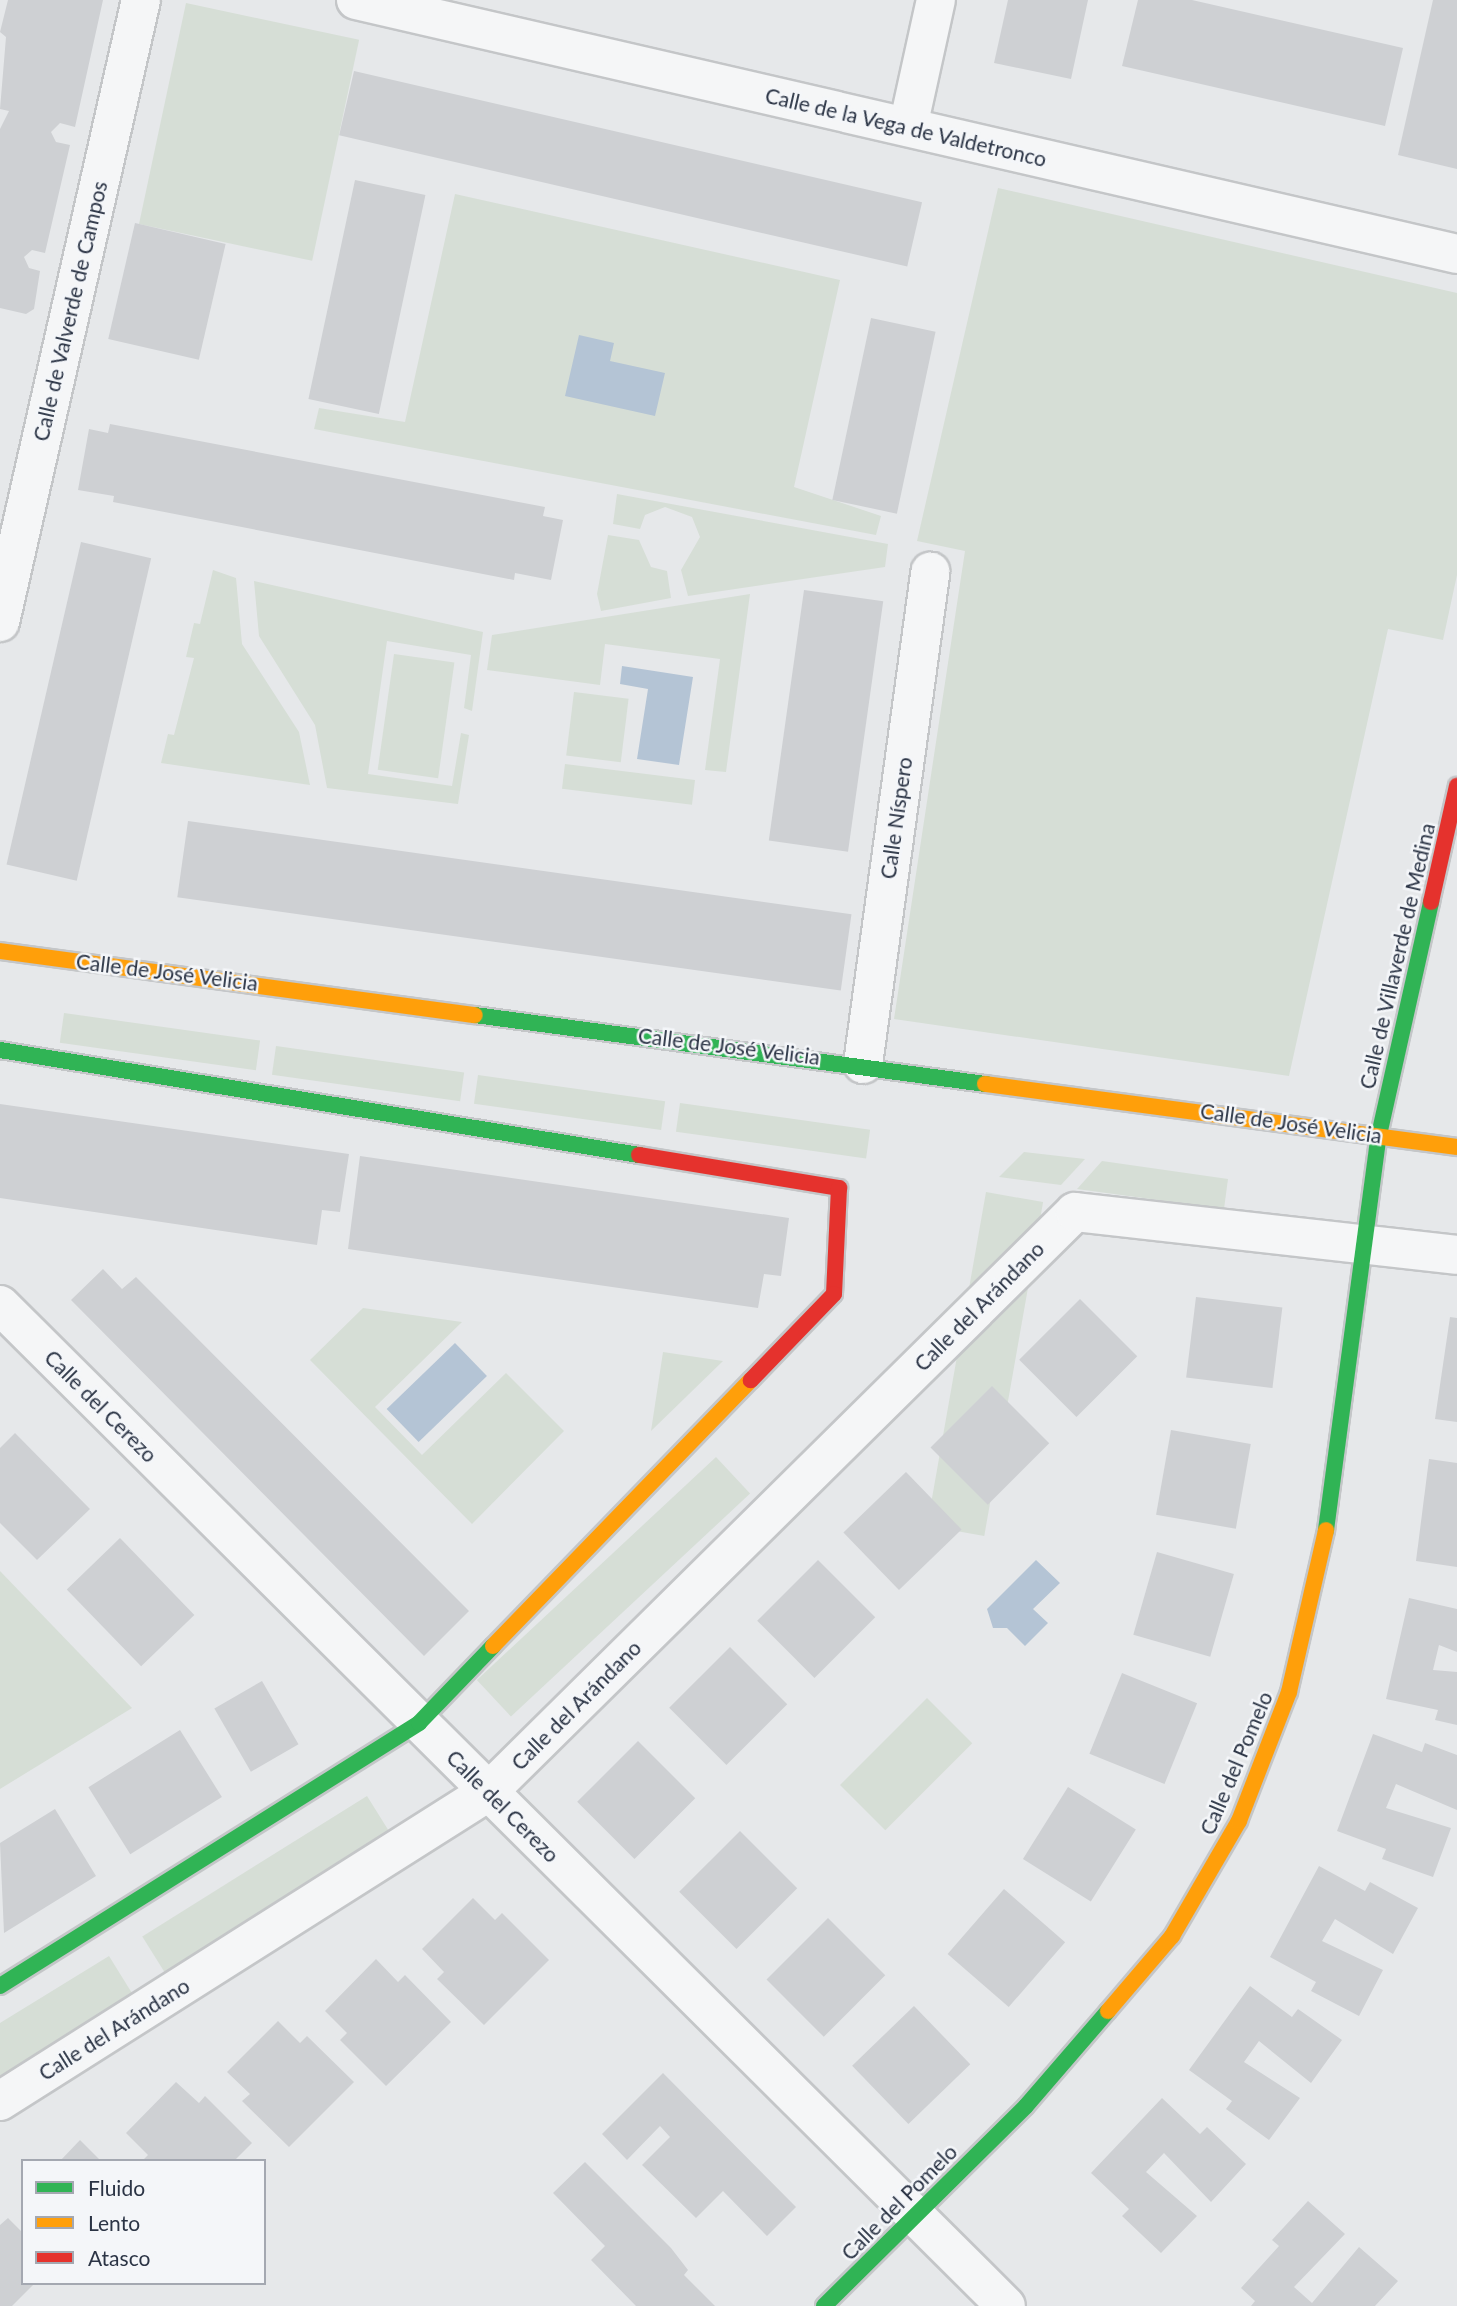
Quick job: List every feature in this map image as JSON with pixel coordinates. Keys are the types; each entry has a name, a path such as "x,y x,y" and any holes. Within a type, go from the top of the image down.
{"street":[{"name":"Calle de Valverde de Campos","path":"0,622 141,0"},
{"name":"Calle de la Vega de Valdetronco","path":"356,0 1457,254"},
{"path":"908,127 936,0"},
{"name":"Calle Níspero","path":"863,1064 930,572"},
{"name":"Calle de Villaverde de Medina","path":"1379,1135 1457,786"},
{"name":"Calle de José Velicia","path":"0,951 863,1064 1457,1147"},
{"path":"0,1050 839,1188 834,1294 419,1723 0,1986"},
{"name":"Calle del Pomelo","path":"824,2306 1026,2106 1172,1936 1239,1821 1289,1692 1324,1545 1367,1246 1379,1135"},
{"name":"Calle del Arándano","path":"0,2101 488,1792 1075,1212 1367,1246"},
{"path":"1367,1246 1457,1255"},
{"name":"Calle del Cerezo","path":"0,1305 1006,2306"}],"shaded area":[{"path":"186,3 359,40 312,261 139,224"},
{"path":"998,188 1457,293 1457,575 1443,640 1388,629 1289,1076 894,1019 965,551 917,541"},
{"path":"455,194 840,280 794,487 881,516 876,535 314,429 319,408 405,422"},
{"path":"617,494 888,544 885,567 688,596 681,570 700,537 692,517 665,507 645,515 640,529 613,524"},
{"path":"608,535 639,540 651,567 667,571 671,598 601,611 597,594"},
{"path":"213,570 236,578 242,644 299,732 310,785 161,763 168,734 174,735 194,658 186,657 194,623 200,624"},
{"path":"254,581 483,632 472,711 464,708 471,655 387,641 368,774 452,786 461,733 469,735 458,804 327,788 315,725 259,636"},
{"path":"750,594 726,772 705,770 720,659 605,644 600,685 487,670 492,635"},
{"path":"394,654 454,662 438,778 378,770"},
{"path":"574,692 629,699 621,762 566,756"},
{"path":"565,764 695,780 692,805 562,789"},
{"path":"64,1013 260,1041 256,1070 60,1043"},
{"path":"276,1046 464,1072 460,1101 272,1075"},
{"path":"478,1075 665,1101 661,1130 474,1104"},
{"path":"680,1103 870,1130 866,1158 676,1132"},
{"path":"1024,1152 1085,1159 1061,1185 999,1177"},
{"path":"1102,1161 1228,1179 1224,1209 1077,1189"},
{"path":"986,1192 1043,1202 984,1536 927,1526"},
{"path":"363,1308 462,1322 375,1407 422,1455 506,1373 564,1431 472,1524 310,1360"},
{"path":"663,1352 723,1361 651,1431"},
{"path":"716,1457 750,1494 511,1717 477,1680"},
{"path":"0,1571 132,1708 0,1789"},
{"path":"927,1698 972,1743 885,1830 840,1785"},
{"path":"367,1796 393,1838 168,1978 142,1936"},
{"path":"109,1956 135,1998 0,2081 0,2023"}],"water":[{"path":"579,335 614,343 610,361 665,373 655,416 565,396"},
{"path":"622,666 693,677 679,765 637,759 648,689 620,684"},
{"path":"455,1343 487,1376 419,1442 387,1409"},
{"path":"1036,1560 1060,1583 1033,1609 1048,1623 1025,1646 1007,1628 993,1628 987,1609"}],"building":[{"path":"8,0 103,0 75,127 60,123 51,132 56,142 70,145 45,253 32,250 24,257 29,268 40,271 34,309 26,314 0,308 0,129 9,111 0,109 6,37 0,32"},
{"path":"1008,0 1088,0 1071,79 994,63"},
{"path":"1138,0 1192,0 1403,48 1385,126 1122,66"},
{"path":"1433,0 1457,0 1457,169 1398,155"},
{"path":"354,71 922,202 907,266 339,135"},
{"path":"355,180 425,195 379,414 308,399"},
{"path":"135,223 226,244 199,360 108,339"},
{"path":"871,318 936,332 897,514 832,500"},
{"path":"110,424 545,507 543,516 563,520 551,580 515,573 514,580 113,502 114,496 78,490 89,429 108,433"},
{"path":"81,542 151,558 77,881 7,865"},
{"path":"804,590 883,601 848,852 769,841"},
{"path":"188,821 851,914 841,990 177,897"},
{"path":"0,1104 349,1154 340,1212 322,1210 317,1245 0,1198"},
{"path":"360,1156 789,1218 781,1276 764,1274 758,1308 348,1249"},
{"path":"103,1269 122,1289 136,1277 469,1611 424,1656 71,1300"},
{"path":"1196,1297 1282,1308 1272,1388 1186,1377"},
{"path":"1080,1299 1137,1356 1076,1417 1019,1360"},
{"path":"1450,1317 1457,1318 1457,1422 1435,1419"},
{"path":"992,1386 1049,1443 988,1505 930,1448"},
{"path":"1171,1430 1251,1444 1236,1529 1156,1515"},
{"path":"15,1433 90,1509 37,1560 0,1523 0,1448"},
{"path":"1429,1459 1457,1463 1457,1567 1416,1561"},
{"path":"906,1472 962,1530 899,1590 843,1532"},
{"path":"120,1538 194,1615 141,1666 67,1589"},
{"path":"1157,1552 1234,1574 1210,1657 1133,1635"},
{"path":"818,1560 875,1617 814,1678 757,1621"},
{"path":"1409,1598 1457,1609 1457,1652 1439,1645 1433,1670 1457,1672 1457,1725 1435,1720 1438,1710 1386,1699"},
{"path":"730,1647 787,1704 726,1765 669,1708"},
{"path":"1122,1673 1197,1703 1165,1784 1089,1754"},
{"path":"262,1681 298,1744 251,1772 214,1708"},
{"path":"180,1730 222,1797 130,1854 88,1787"},
{"path":"1373,1734 1422,1752 1425,1743 1457,1755 1457,1810 1396,1784 1386,1808 1451,1828 1433,1877 1382,1859 1386,1849 1337,1831"},
{"path":"638,1741 695,1798 634,1859 577,1802"},
{"path":"1068,1787 1136,1829 1091,1901 1023,1859"},
{"path":"55,1809 96,1876 4,1933 0,1843"},
{"path":"740,1831 797,1888 736,1949 679,1892"},
{"path":"1319,1866 1365,1891 1370,1882 1418,1908 1393,1954 1335,1919 1322,1941 1383,1970 1359,2016 1311,1991 1316,1982 1270,1957"},
{"path":"1004,1889 1065,1942 1009,2007 948,1954"},
{"path":"473,1898 495,1920 502,1913 549,1960 484,2025 437,1979 444,1972 422,1949"},
{"path":"828,1918 885,1975 824,2037 766,1980"},
{"path":"376,1959 398,1982 405,1975 451,2022 386,2086 340,2040 347,2033 325,2011"},
{"path":"1250,1986 1292,2017 1298,2009 1342,2040 1311,2083 1259,2041 1244,2062 1300,2098 1269,2140 1226,2109 1232,2101 1189,2070"},
{"path":"914,2006 970,2064 908,2124 852,2066"},
{"path":"278,2021 300,2043 307,2036 354,2082 289,2147 242,2101 250,2094 227,2072"},
{"path":"663,2073 796,2207 767,2236 723,2191 696,2218 642,2165 670,2137 660,2126 627,2160 602,2134"},
{"path":"176,2082 199,2103 205,2096 252,2143 236,2159 144,2159 148,2155 126,2133"},
{"path":"1162,2098 1200,2134 1207,2127 1246,2164 1211,2202 1164,2153 1146,2172 1197,2216 1161,2253 1122,2216 1129,2209 1091,2173"},
{"path":"80,2140 99,2159 62,2159"},
{"path":"585,2162 671,2248 688,2270 684,2275 715,2306 636,2306 591,2260 605,2246 553,2193"},
{"path":"1308,2201 1345,2234 1294,2287 1312,2303 1359,2247 1398,2281 1375,2306 1251,2306 1255,2301 1241,2288 1279,2246 1272,2240"},
{"path":"8,2218 21,2231 21,2285 33,2285 12,2306 0,2306 0,2225"}],"traffic: fast":[{"path":"1326,1530 1379,1135 1431,902"},
{"path":"475,1015 985,1084"},
{"path":"0,1050 639,1155"},
{"path":"0,1986 419,1723 493,1646"},
{"path":"824,2306 1026,2106 1108,2011"}],"traffic: slow":[{"path":"0,951 475,1015"},
{"path":"985,1084 1457,1147"},
{"path":"493,1646 751,1380"},
{"path":"1108,2011 1172,1936 1239,1821 1289,1692 1326,1530"}],"traffic: jam":[{"path":"1431,902 1457,786"},
{"path":"639,1155 839,1188 834,1294 751,1380"}]}
